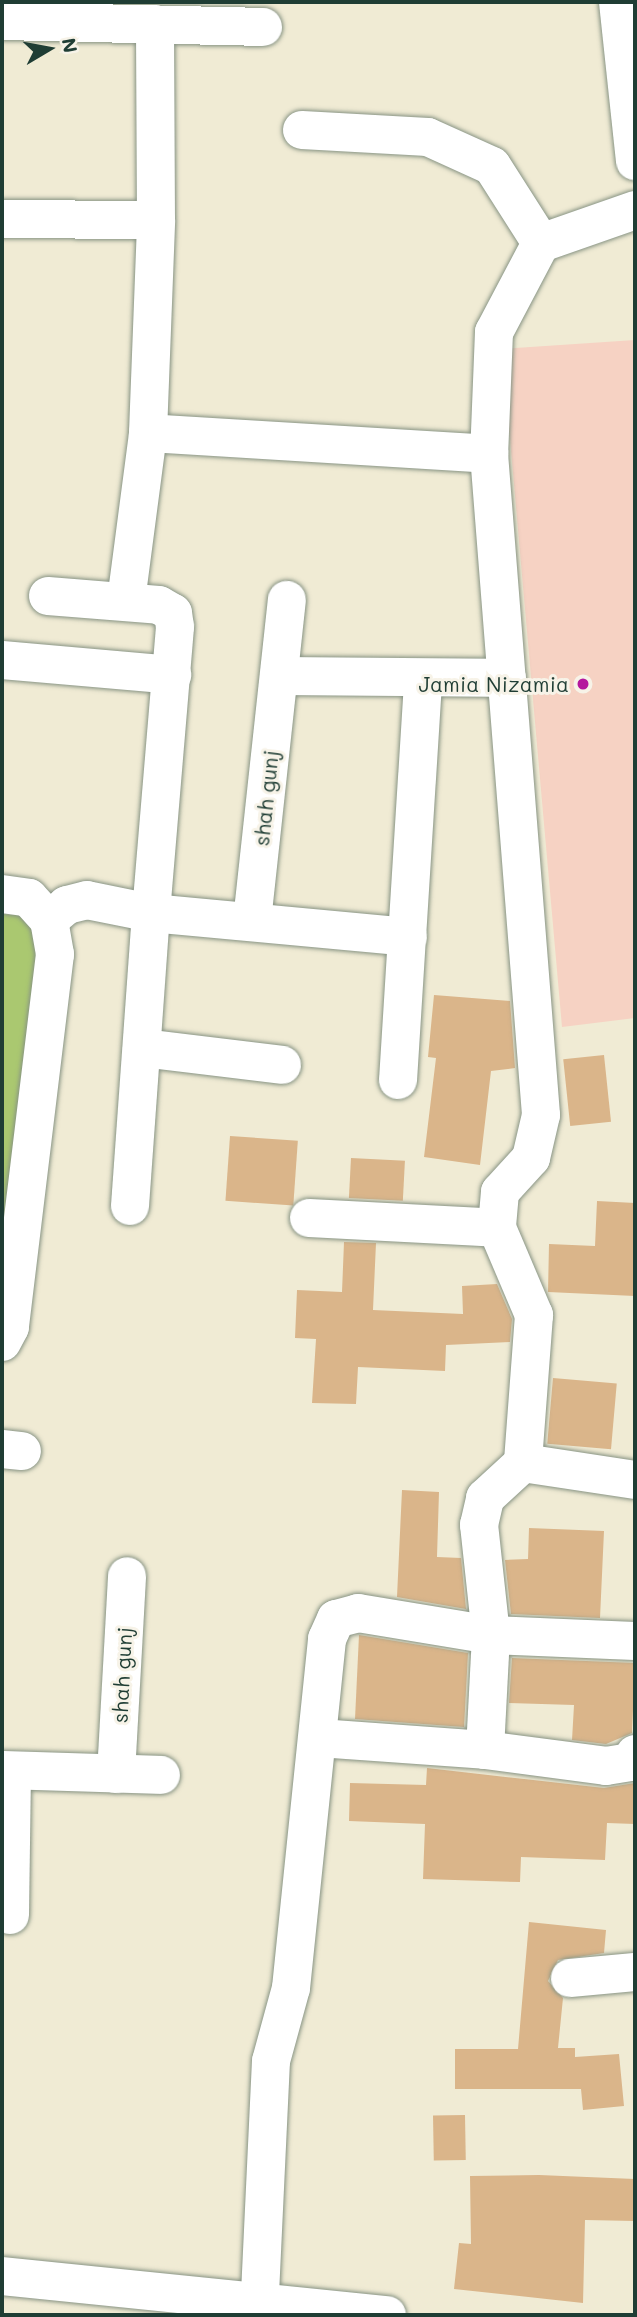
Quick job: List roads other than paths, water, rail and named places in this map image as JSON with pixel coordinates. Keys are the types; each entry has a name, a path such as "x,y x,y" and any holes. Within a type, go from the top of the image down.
{"street":[{"path":"618,2 635,161"},
{"path":"2,21 74,13 155,24 263,27"},
{"path":"126,601 148,433 156,220 155,24"},
{"path":"302,130 428,137 492,166 541,243"},
{"path":"485,1750 491,1635 479,1525 485,1498 523,1463 534,1315 496,1228 500,1192 531,1158 541,1115 489,454 494,332 541,243 635,210"},
{"path":"2,219 156,220"},
{"path":"148,433 489,454"},
{"path":"48,596 159,605 173,613 172,676 151,913 130,1206"},
{"name":"shah gunj","path":"252,921 287,600"},
{"path":"2,660 172,676"},
{"path":"280,676 507,678"},
{"path":"398,1080 423,679"},
{"path":"2,894 29,898 48,920 55,954 10,1327 2,1342"},
{"path":"48,920 67,905 87,900 151,913 408,937"},
{"path":"142,1048 282,1065"},
{"path":"309,1218 496,1228"},
{"path":"523,1463 635,1480"},
{"name":"shah gunj","path":"116,1774 127,1576"},
{"path":"259,2307 271,2061 290,1988 319,1738 327,1639 336,1619 358,1613 491,1635 635,1641"},
{"path":"319,1738 485,1750 606,1766 631,1762 635,1754"},
{"path":"10,1915 7,1770 161,1775"},
{"path":"569,1978 635,1972"},
{"path":"2,2276 259,2307 387,2315"}],"place":[{"name":"Jamia Nizamia","path":"583,684"}]}
